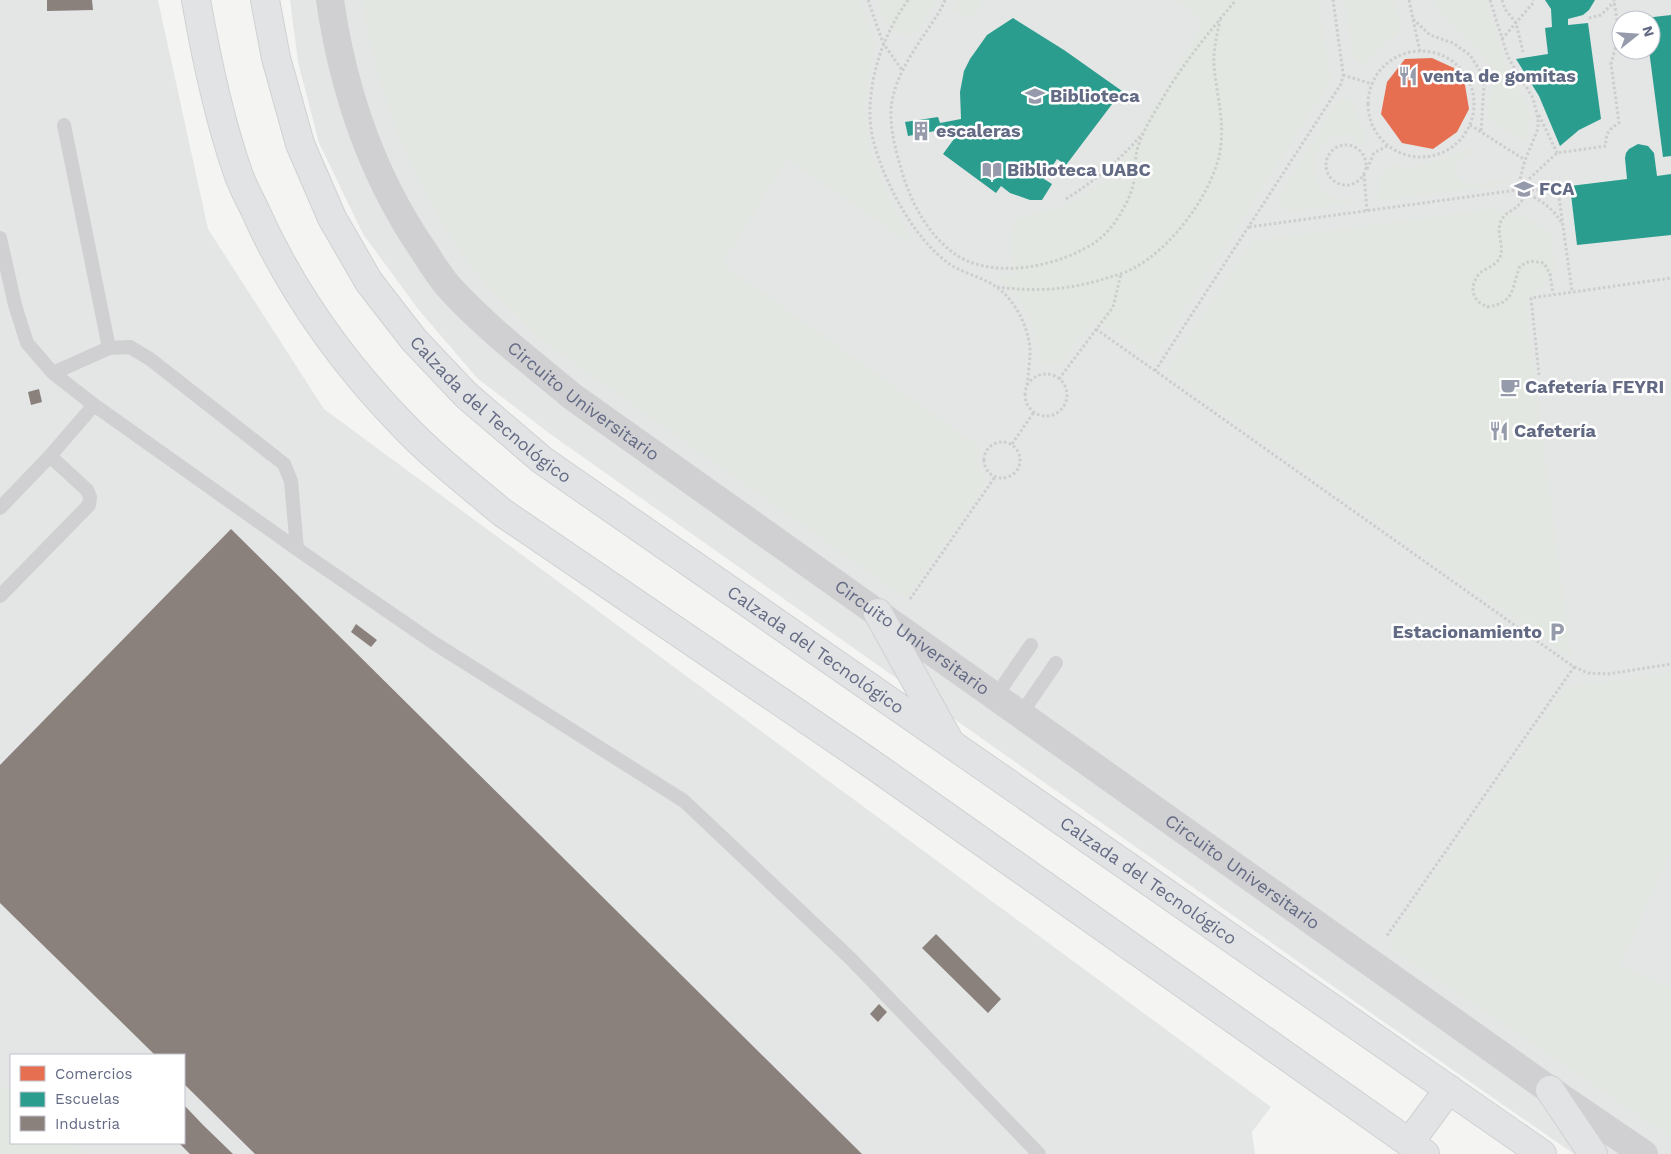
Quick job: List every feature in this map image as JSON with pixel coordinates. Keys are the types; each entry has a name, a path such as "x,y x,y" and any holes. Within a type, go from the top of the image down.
{"main road":[{"path":"196,0 216,94 238,174 266,237 310,312 351,367 401,423 447,466 503,513 869,762 1417,1148 1449,1089"},
{"name":"Calzada del Tecnológico","path":"265,0 276,58 300,144 328,210 369,282 414,340 466,395 542,460 1542,1154"},
{"path":"878,613 951,745"},
{"path":"1550,1090 1593,1154"}],"street":[{"name":"Circuito Universitario","path":"330,0 346,84 367,144 386,189 413,235 447,285 485,324 574,397 1550,1090 1644,1154"}],"lane":[{"path":"64,125 109,348"},
{"path":"0,238 14,305 27,343 53,373 94,405 297,549 434,643 684,801 850,958 1039,1154"},
{"path":"53,373 109,348 130,347 150,359 284,464 291,481 297,549"},
{"path":"0,508 50,456 94,405"},
{"path":"0,596 89,505 90,497 87,490 50,456"},
{"path":"996,696 1031,646"},
{"path":"1021,714 1056,663"}],"path":[{"path":"868,0 884,43 902,70"},
{"path":"908,0 884,43 872,88 870,118 876,149 888,181 903,211 921,238 944,261 997,287 1010,300 1020,316 1027,335 1030,351 1027,386 1026,400 1028,406 1039,415 1053,415 1064,407 1068,393 1062,380 1050,374 1043,374 1031,380 1027,386"},
{"path":"945,0 902,70 895,89 891,128 906,184 918,211 932,233 952,252 972,263 1019,268 1040,266 1062,260 1082,251 1099,239 1114,223 1126,204 1134,182 1139,144 1160,103 1196,48 1236,0"},
{"path":"1155,371 1341,84 1343,76 1333,0"},
{"path":"1409,0 1420,52"},
{"path":"1490,0 1508,57 1533,98 1556,153"},
{"path":"1502,0 1505,9 1516,23 1523,52"},
{"path":"1502,39 1533,3 1532,0"},
{"path":"1589,18 1601,15 1614,1"},
{"path":"1517,190 1556,153 1606,146 1606,138 1610,129 1619,123 1611,64 1619,34 1614,1"},
{"path":"997,287 1022,290 1068,288 1121,274 1135,268 1173,237 1199,202 1217,163 1221,147 1223,127 1214,64 1216,39 1221,18"},
{"path":"1413,19 1430,35 1454,43 1470,55 1484,85 1481,132"},
{"path":"1427,51 1443,56 1456,64 1467,77 1473,92 1474,109 1470,125 1462,139 1450,149 1435,156 1419,158 1402,154 1387,146 1376,133 1369,117 1368,100 1372,84 1381,69 1394,58 1410,52 1427,51"},
{"path":"1343,76 1372,84"},
{"path":"1536,108 1538,129 1525,160 1517,190 1522,200 1519,207 1501,220 1498,230 1502,250 1491,267 1483,270 1475,278 1473,290 1477,300 1487,307 1498,306 1507,300 1513,290 1520,266 1530,261 1544,263 1550,274 1554,294"},
{"path":"1470,125 1525,160"},
{"path":"1066,199 1087,186 1117,162 1146,129"},
{"path":"1367,211 1364,174 1366,168 1363,155 1353,147 1340,147 1330,155 1326,168 1328,174 1337,183 1343,185 1355,183 1364,174 1374,153 1387,146"},
{"path":"1249,227 1517,190 1558,190 1572,291"},
{"path":"1517,190 1543,202 1554,212 1563,225"},
{"path":"1059,379 1113,307 1121,274"},
{"path":"1539,375 1531,298 1671,278"},
{"path":"1096,329 1574,667 1588,673 1608,674 1671,664"},
{"path":"1012,445 1034,412"},
{"path":"1001,442 1012,445 1020,454 1019,466 1016,472 1007,478 995,477 990,474 984,463 986,451 995,443 1001,442"},
{"path":"907,603 995,477"},
{"path":"1386,937 1574,667"},
{"path":"1378,932 1386,937 1389,944"}],"shaded area":[{"path":"0,0 158,0 208,229 324,409 1271,1107 1252,1132 1255,1154 74,1154 62,1144 185,1144 185,1054 10,1054 10,1099 0,1091"},
{"path":"290,0 1671,0 1671,1154 1574,1154 553,436 477,378 418,309 363,234 319,143 298,62"},
{"path":"362,0 860,0 875,46 869,74 865,109 869,145 874,163 892,203 916,247 787,159 722,264 981,448 978,457 980,470 989,480 906,598 539,338 491,289 476,272 435,210 402,143 378,72"},
{"path":"877,0 936,0 923,25 914,35 893,33 883,18"},
{"path":"958,0 985,0 969,20 954,9"},
{"path":"1176,0 1318,0 1331,80 1153,359 1094,319 1059,365 1039,361 1039,349 1034,325 1015,293 997,276 1013,276 1013,255 1010,248 1011,233 1016,219 1056,209 1075,201 1099,185 1123,159 1204,22"},
{"path":"1344,0 1394,1 1400,21 1400,29 1397,35 1381,46 1365,64 1354,58"},
{"path":"1432,0 1486,0 1507,68 1528,105 1531,118 1524,141 1487,118 1492,83 1484,56 1468,38 1449,22"},
{"path":"1346,97 1353,103 1356,115 1366,136 1366,141 1361,146 1358,145 1354,136 1347,134 1335,136 1327,140 1320,147 1316,155 1314,173 1322,189 1335,198 1353,198 1353,203 1285,212 1278,198 1337,103 1341,98"},
{"path":"1467,149 1479,153 1462,158 1456,164 1456,173 1461,180 1474,183 1509,180 1508,184 1378,201 1381,175 1392,164 1410,169"},
{"path":"1491,209 1523,217 1550,232 1556,271 1525,301 1571,658 1166,372 1253,241"},
{"path":"1671,673 1671,850 1620,965 1671,988 1671,1137 1398,953 1392,946 1390,939 1567,687"},
{"path":"0,1083 10,1091 10,1144 72,1144 85,1154 0,1154"}],"building: Comercios":[{"path":"1432,58 1454,68 1465,85 1469,109 1457,132 1433,149 1402,143 1381,114 1387,82 1405,59"}],"building: Escuelas":[{"path":"1545,0 1595,0 1589,10 1583,15 1568,19 1568,25 1588,23 1601,119 1579,130 1560,146 1539,96 1516,59 1548,54 1545,28 1552,27 1551,9"},
{"path":"1671,15 1671,156 1663,157 1650,60 1661,60 1661,16"},
{"path":"1013,18 1064,50 1122,91 1066,165 1057,159 1044,179 1052,184 1042,200 1030,200 1010,193 1001,186 996,193 943,154 962,126 908,136 905,122 938,117 940,123 961,119 960,92 964,71 970,59 987,35"},
{"path":"1638,144 1648,146 1654,153 1657,176 1671,174 1671,235 1577,245 1570,186 1627,179 1626,153"}],"building: Industria":[{"path":"47,0 92,0 93,10 47,11"},
{"path":"39,389 42,402 31,405 28,392"},
{"path":"231,529 862,1154 255,1154 185,1085 185,1054 154,1054 0,903 0,765"},
{"path":"356,624 377,640 371,647 351,632"},
{"path":"936,934 1001,999 988,1013 922,948"},
{"path":"879,1004 887,1012 878,1022 870,1014"},
{"path":"185,1106 233,1154 190,1154 180,1144 185,1144"}],"place":[{"name":"venta de gomitas","path":"1408,76"},
{"name":"Biblioteca","path":"1035,96"},
{"name":"escaleras","path":"921,131"},
{"name":"Biblioteca UABC","path":"992,170"},
{"name":"FCA","path":"1524,189"},
{"name":"Cafetería FEYRI","path":"1510,387"},
{"name":"Cafetería","path":"1499,431"},
{"name":"Estacionamiento","path":"1557,632"}]}
